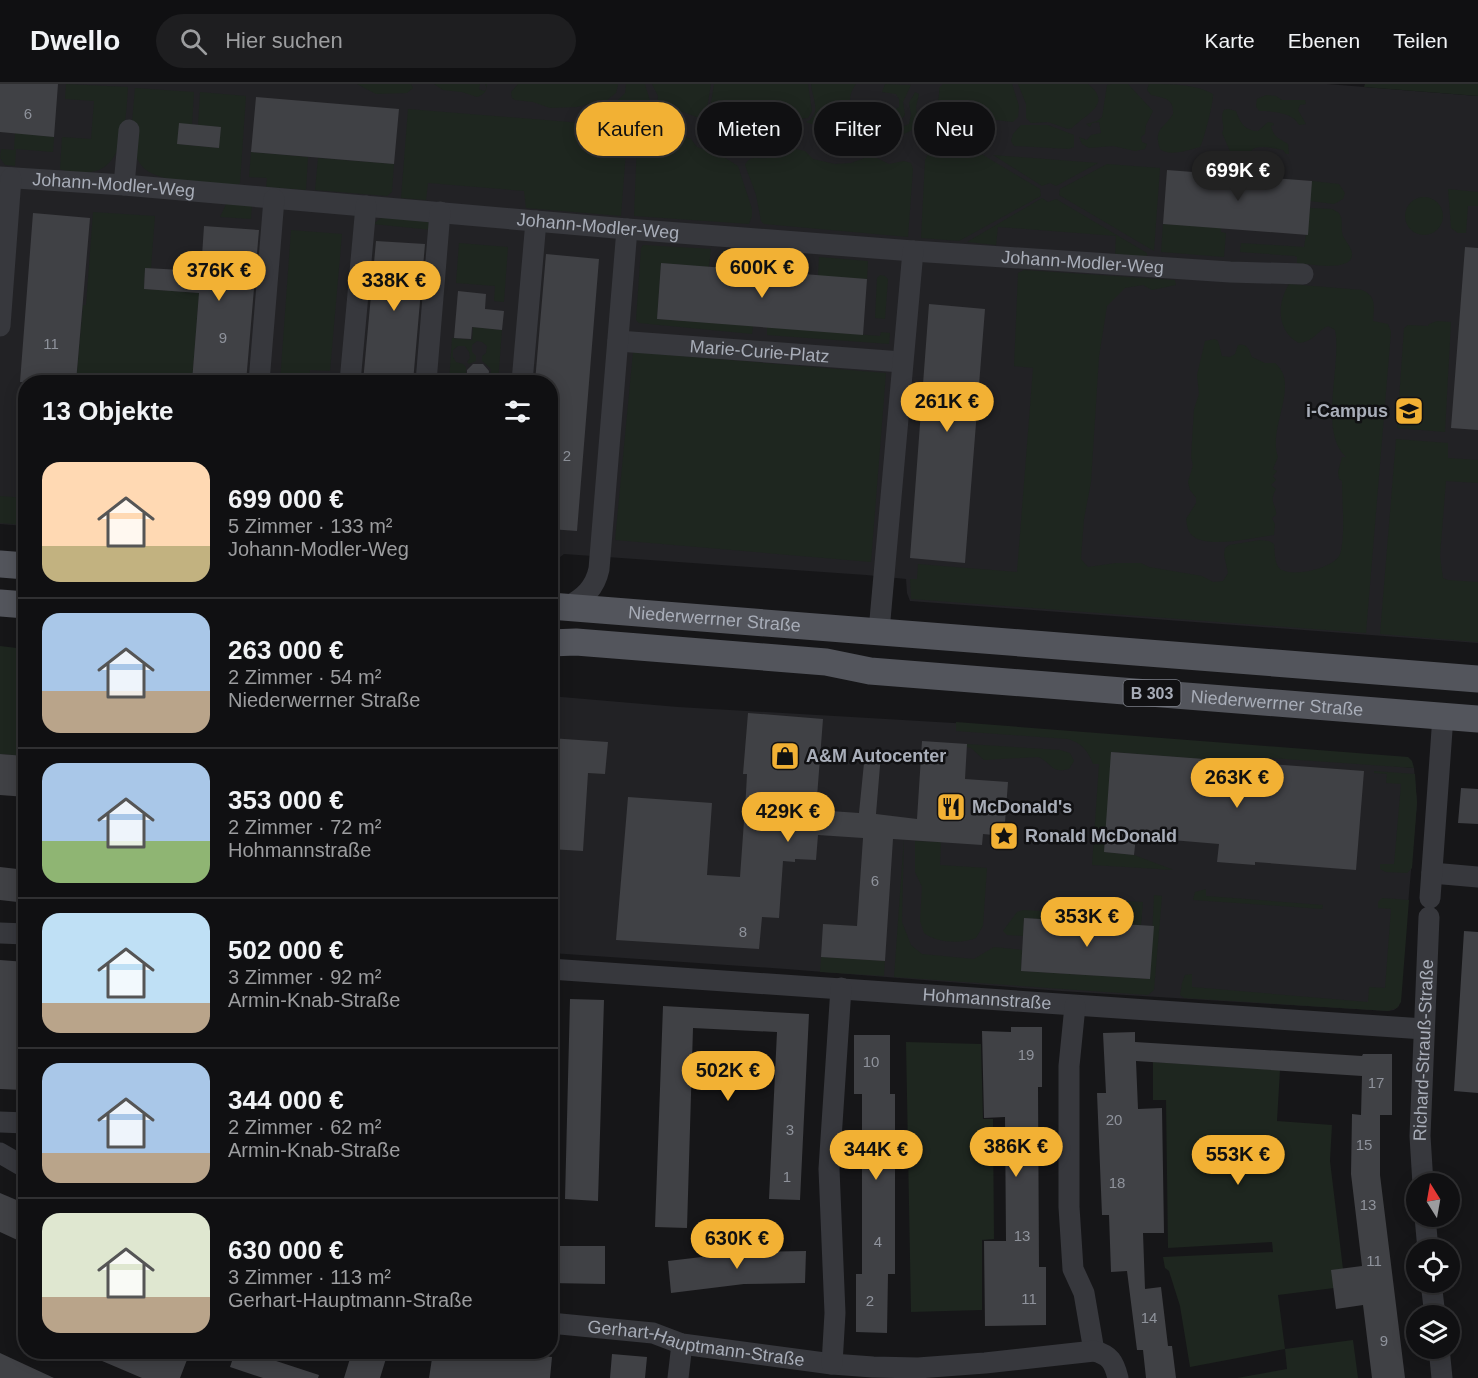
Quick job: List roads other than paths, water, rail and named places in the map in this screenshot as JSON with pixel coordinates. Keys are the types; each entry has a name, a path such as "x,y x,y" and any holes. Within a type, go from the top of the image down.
{"main road":[{"path":"0,564 18,565"},
{"path":"0,603 18,604"},
{"name":"Niederwerrner Straße","path":"559,606 1478,679"},
{"name":"Niederwerrner Straße","path":"826,662 867,650 878,639 879,632"},
{"name":"Niederwerrner Straße","path":"558,643 609,644 826,662 890,672 1478,719"}],"street":[{"path":"124,185 129,130"},
{"path":"0,326 6,178"},
{"name":"Johann-Modler-Weg","path":"6,178 124,185 627,229 913,251 1230,272 1303,274"},
{"path":"260,375 274,199"},
{"path":"351,375 366,206"},
{"path":"427,375 440,212"},
{"path":"523,375 536,221"},
{"path":"559,606 590,591 599,569 627,229"},
{"path":"879,632 913,251"},
{"name":"Marie-Curie-Platz","path":"618,340 902,362"},
{"name":"Richard-Strauß-Straße","path":"1422,1173 1420,1136 1424,1029 1443,716"},
{"path":"1432,873 1478,877"},
{"path":"0,933 18,934"},
{"name":"Hohmannstraße","path":"558,970 1424,1029"},
{"path":"832,1364 835,1313 829,1169 841,988"},
{"path":"1075,1006 1069,1066 1069,1207 1073,1269 1084,1293 1094,1351 1112,1358 1118,1378"},
{"path":"0,1122 18,1123"},
{"path":"0,1153 18,1163"},
{"name":"Gerhart-Hauptmann-Straße","path":"558,1324 653,1333 682,1344 832,1364 873,1367 918,1368 1020,1360 1094,1351"},
{"path":"678,1378 682,1344"},
{"path":"1440,1359 1442,1378"}],"place":[{"name":"i-Campus","path":"1409,411"},
{"name":"A&M Autocenter","path":"785,756"},
{"name":"McDonald's","path":"951,807"},
{"name":"Ronald McDonald","path":"1004,836"}]}
